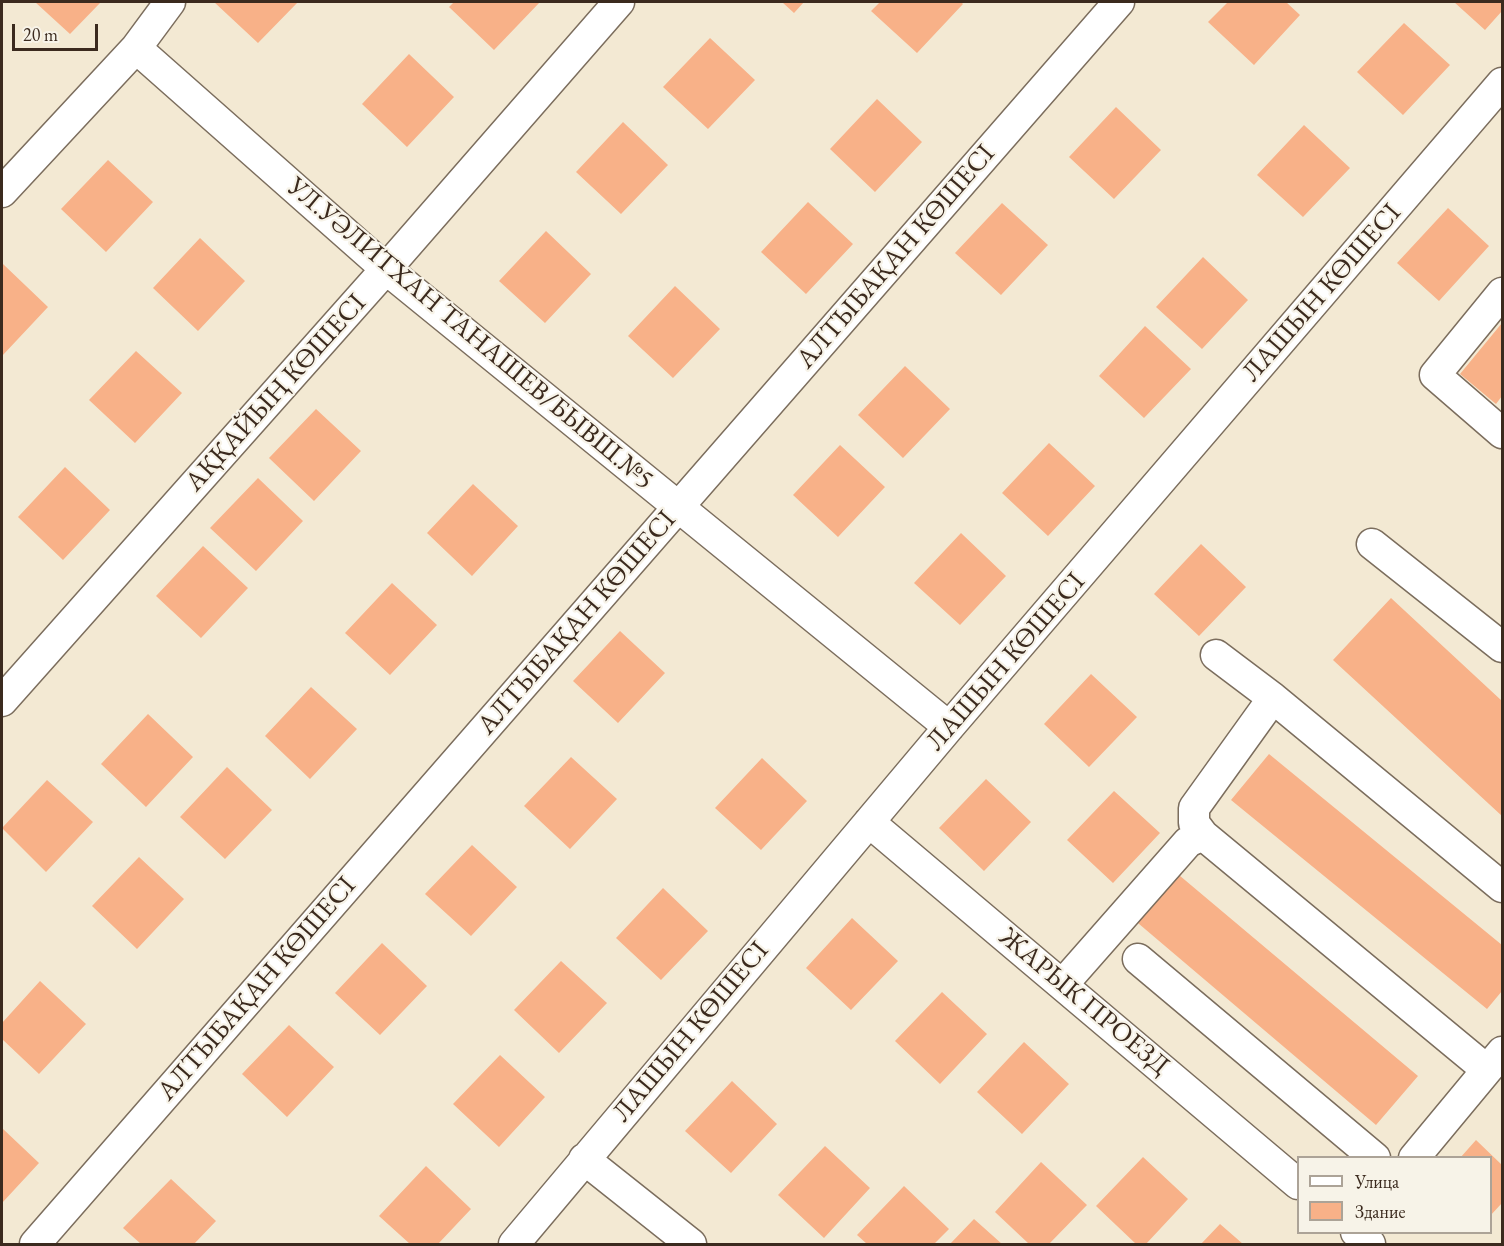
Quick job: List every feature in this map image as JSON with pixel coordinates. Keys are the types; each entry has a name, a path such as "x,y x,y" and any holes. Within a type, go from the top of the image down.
{"street":[{"path":"2,192 136,48 170,2"},
{"name":"АҚҚАЙЫҢ КӨШЕСІ","path":"2,701 386,269 619,2"},
{"name":"АЛТЫБАҚАН КӨШЕСІ","path":"35,1245 1119,2"},
{"name":"УЛ.УӘЛИТХАН ТАНАШЕВ/БЫВШ.№5","path":"136,48 386,269 949,727"},
{"name":"ЛАШЫН КӨШЕСІ","path":"514,1245 949,727 1503,83"},
{"path":"1503,293 1435,375 1503,433"},
{"path":"1372,544 1503,646"},
{"path":"1216,655 1273,698 1503,887"},
{"path":"1273,698 1194,808 1194,823 1203,835 1495,1061 1416,1156"},
{"name":"ЖАРЫК ПРОЕЗД","path":"869,822 1297,1182"},
{"path":"1063,984 1188,842 1203,835"},
{"path":"1138,959 1373,1156"},
{"path":"584,1159 691,1245"},
{"path":"1357,1234 1370,1245"}],"building":[{"path":"35,2 101,2 70,34"},
{"path":"214,2 298,2 258,43"},
{"path":"454,2 540,2 494,50 449,7"},
{"path":"782,2 804,2 794,13"},
{"path":"880,2 961,2 963,4 917,53 871,11"},
{"path":"1228,2 1286,2 1300,15 1254,65 1208,22"},
{"path":"1454,2 1502,2 1502,11 1485,30"},
{"path":"1404,23 1450,65 1403,115 1357,72"},
{"path":"710,38 755,80 708,129 663,87"},
{"path":"409,54 454,97 407,147 362,104"},
{"path":"877,99 922,142 875,192 830,149"},
{"path":"1116,107 1161,150 1114,199 1069,157"},
{"path":"623,122 668,165 621,214 576,172"},
{"path":"1304,125 1350,168 1303,217 1257,175"},
{"path":"108,160 153,202 106,252 61,209"},
{"path":"808,202 853,244 806,294 761,252"},
{"path":"1002,203 1048,245 1001,295 955,253"},
{"path":"1448,208 1489,246 1439,301 1397,263"},
{"path":"546,231 591,274 545,323 499,281"},
{"path":"200,238 245,281 198,331 153,288"},
{"path":"1203,257 1248,300 1202,349 1156,307"},
{"path":"3,264 48,307 2,356 2,266"},
{"path":"675,286 720,329 673,378 628,336"},
{"path":"1502,323 1502,396 1496,404 1460,374"},
{"path":"1145,326 1191,369 1144,418 1099,376"},
{"path":"136,351 182,393 135,443 89,400"},
{"path":"905,366 950,409 903,458 858,415"},
{"path":"316,409 361,451 314,501 269,458"},
{"path":"1049,443 1095,486 1048,536 1002,493"},
{"path":"840,445 885,487 838,537 793,495"},
{"path":"65,467 110,510 63,560 18,517"},
{"path":"258,478 303,521 256,571 210,528"},
{"path":"473,484 518,526 472,576 427,533"},
{"path":"961,533 1006,576 960,625 914,583"},
{"path":"1201,544 1246,587 1199,636 1154,594"},
{"path":"203,546 248,588 201,638 156,596"},
{"path":"392,583 437,625 390,675 345,633"},
{"path":"1391,598 1502,701 1502,816 1333,660"},
{"path":"620,631 665,673 618,723 573,681"},
{"path":"1091,674 1137,717 1089,767 1044,724"},
{"path":"311,687 357,729 310,779 265,736"},
{"path":"148,714 193,757 146,807 101,764"},
{"path":"1269,754 1502,945 1502,991 1487,1009 1231,800"},
{"path":"571,757 617,799 570,849 524,806"},
{"path":"762,758 807,801 761,850 715,808"},
{"path":"227,767 272,810 225,859 180,817"},
{"path":"986,779 1031,822 984,871 939,828"},
{"path":"47,780 93,822 46,872 2,828"},
{"path":"1114,791 1160,833 1113,883 1067,840"},
{"path":"472,845 517,887 471,936 425,894"},
{"path":"139,857 184,899 137,949 92,906"},
{"path":"1173,870 1418,1076 1376,1125 1132,918"},
{"path":"663,888 708,931 661,980 616,938"},
{"path":"852,918 898,961 851,1010 806,968"},
{"path":"382,943 427,986 380,1035 335,993"},
{"path":"561,961 607,1003 559,1053 514,1010"},
{"path":"40,981 86,1024 39,1074 2,1039 2,1023"},
{"path":"942,992 987,1034 940,1084 895,1041"},
{"path":"289,1025 334,1067 287,1117 242,1074"},
{"path":"1024,1042 1069,1084 1022,1134 977,1092"},
{"path":"500,1055 545,1097 499,1147 453,1104"},
{"path":"732,1081 777,1124 731,1173 685,1131"},
{"path":"2,1128 39,1163 2,1203"},
{"path":"1476,1140 1502,1165 1502,1203 1492,1214 1492,1156 1462,1156"},
{"path":"825,1146 870,1188 824,1238 778,1195"},
{"path":"1143,1157 1188,1199 1146,1244 1136,1244 1096,1206"},
{"path":"1041,1162 1087,1205 1049,1244 1029,1244 995,1212"},
{"path":"426,1166 471,1209 438,1244 410,1244 379,1216"},
{"path":"171,1179 216,1221 194,1244 141,1244 123,1228"},
{"path":"904,1186 949,1229 934,1244 867,1244 857,1235"},
{"path":"974,1219 1002,1244 950,1244"},
{"path":"1220,1224 1243,1244 1201,1244"}]}
